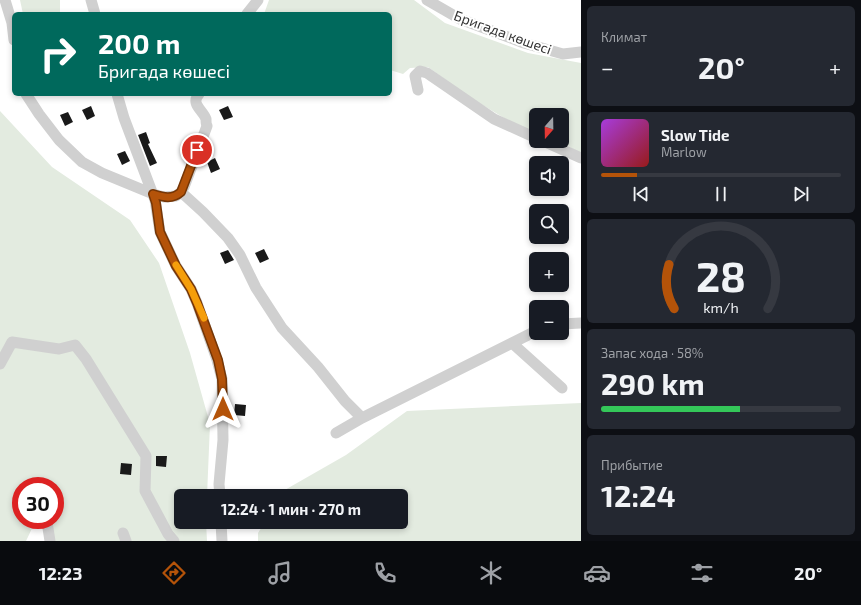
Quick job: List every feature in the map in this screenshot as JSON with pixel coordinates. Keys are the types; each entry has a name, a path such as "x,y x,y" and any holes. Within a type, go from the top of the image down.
{"street":[{"path":"5,0 12,22"},
{"path":"91,0 94,12"},
{"path":"249,12 258,0"},
{"name":"Бригада көшесі","path":"427,0 460,19 524,43 563,54 581,52"},
{"path":"418,90 415,76 420,71 427,73 494,119 529,135"},
{"path":"27,96 59,140 82,162 102,173 153,194 170,197 176,196 181,192 206,126 206,119 196,104 197,96"},
{"path":"118,96 124,118 156,203 160,232 176,266 191,289 218,360 222,379 223,440 219,489"},
{"path":"559,148 581,158"},
{"path":"181,192 228,238 240,255 256,288 282,328 318,367 345,401 362,418"},
{"path":"569,324 581,323"},
{"path":"336,433 362,418 529,334"},
{"path":"0,364 12,342 59,349 75,345 86,359 146,456 145,491 168,534 174,541"},
{"path":"512,343 562,388"},
{"path":"48,529 50,541"},
{"path":"221,529 222,541"}],"shaded area":[{"path":"20,0 60,0 60,12 23,12"},
{"path":"269,0 414,0 445,23 528,53 581,63 581,155 569,146 569,108 529,108 529,130 514,124 471,98 428,67 410,68 403,74 392,71 392,12 265,12"},
{"path":"0,111 52,167 130,220 159,263 190,353 210,424 207,489 174,489 174,529 206,529 207,541 54,541 51,529 64,529 64,477 12,477 12,529 32,529 26,541 0,541"},
{"path":"581,403 581,541 258,541 258,533 261,529 408,529 408,489 286,489 346,455 407,411"}],"building":[{"path":"91,106 95,116 87,120 82,110"},
{"path":"228,106 233,117 224,120 219,110"},
{"path":"68,112 73,122 65,126 60,115"},
{"path":"146,132 150,143 148,144 157,163 150,166 138,135"},
{"path":"125,151 130,161 122,165 117,154"},
{"path":"215,158 220,169 211,173 207,162"},
{"path":"264,249 269,259 260,263 255,253"},
{"path":"228,250 234,260 225,264 220,253"},
{"path":"235,404 246,405 245,416 234,415"},
{"path":"156,456 167,456 166,467 156,466"},
{"path":"121,463 132,464 131,475 120,474"}],"slow traffic":[{"path":"176,265 191,289 204,318"}],"route":[{"path":"197,150 181,192 176,196 170,197 153,194 156,203 160,232 176,266 191,289 204,318 210,341 218,360 222,379 223,409"}]}
